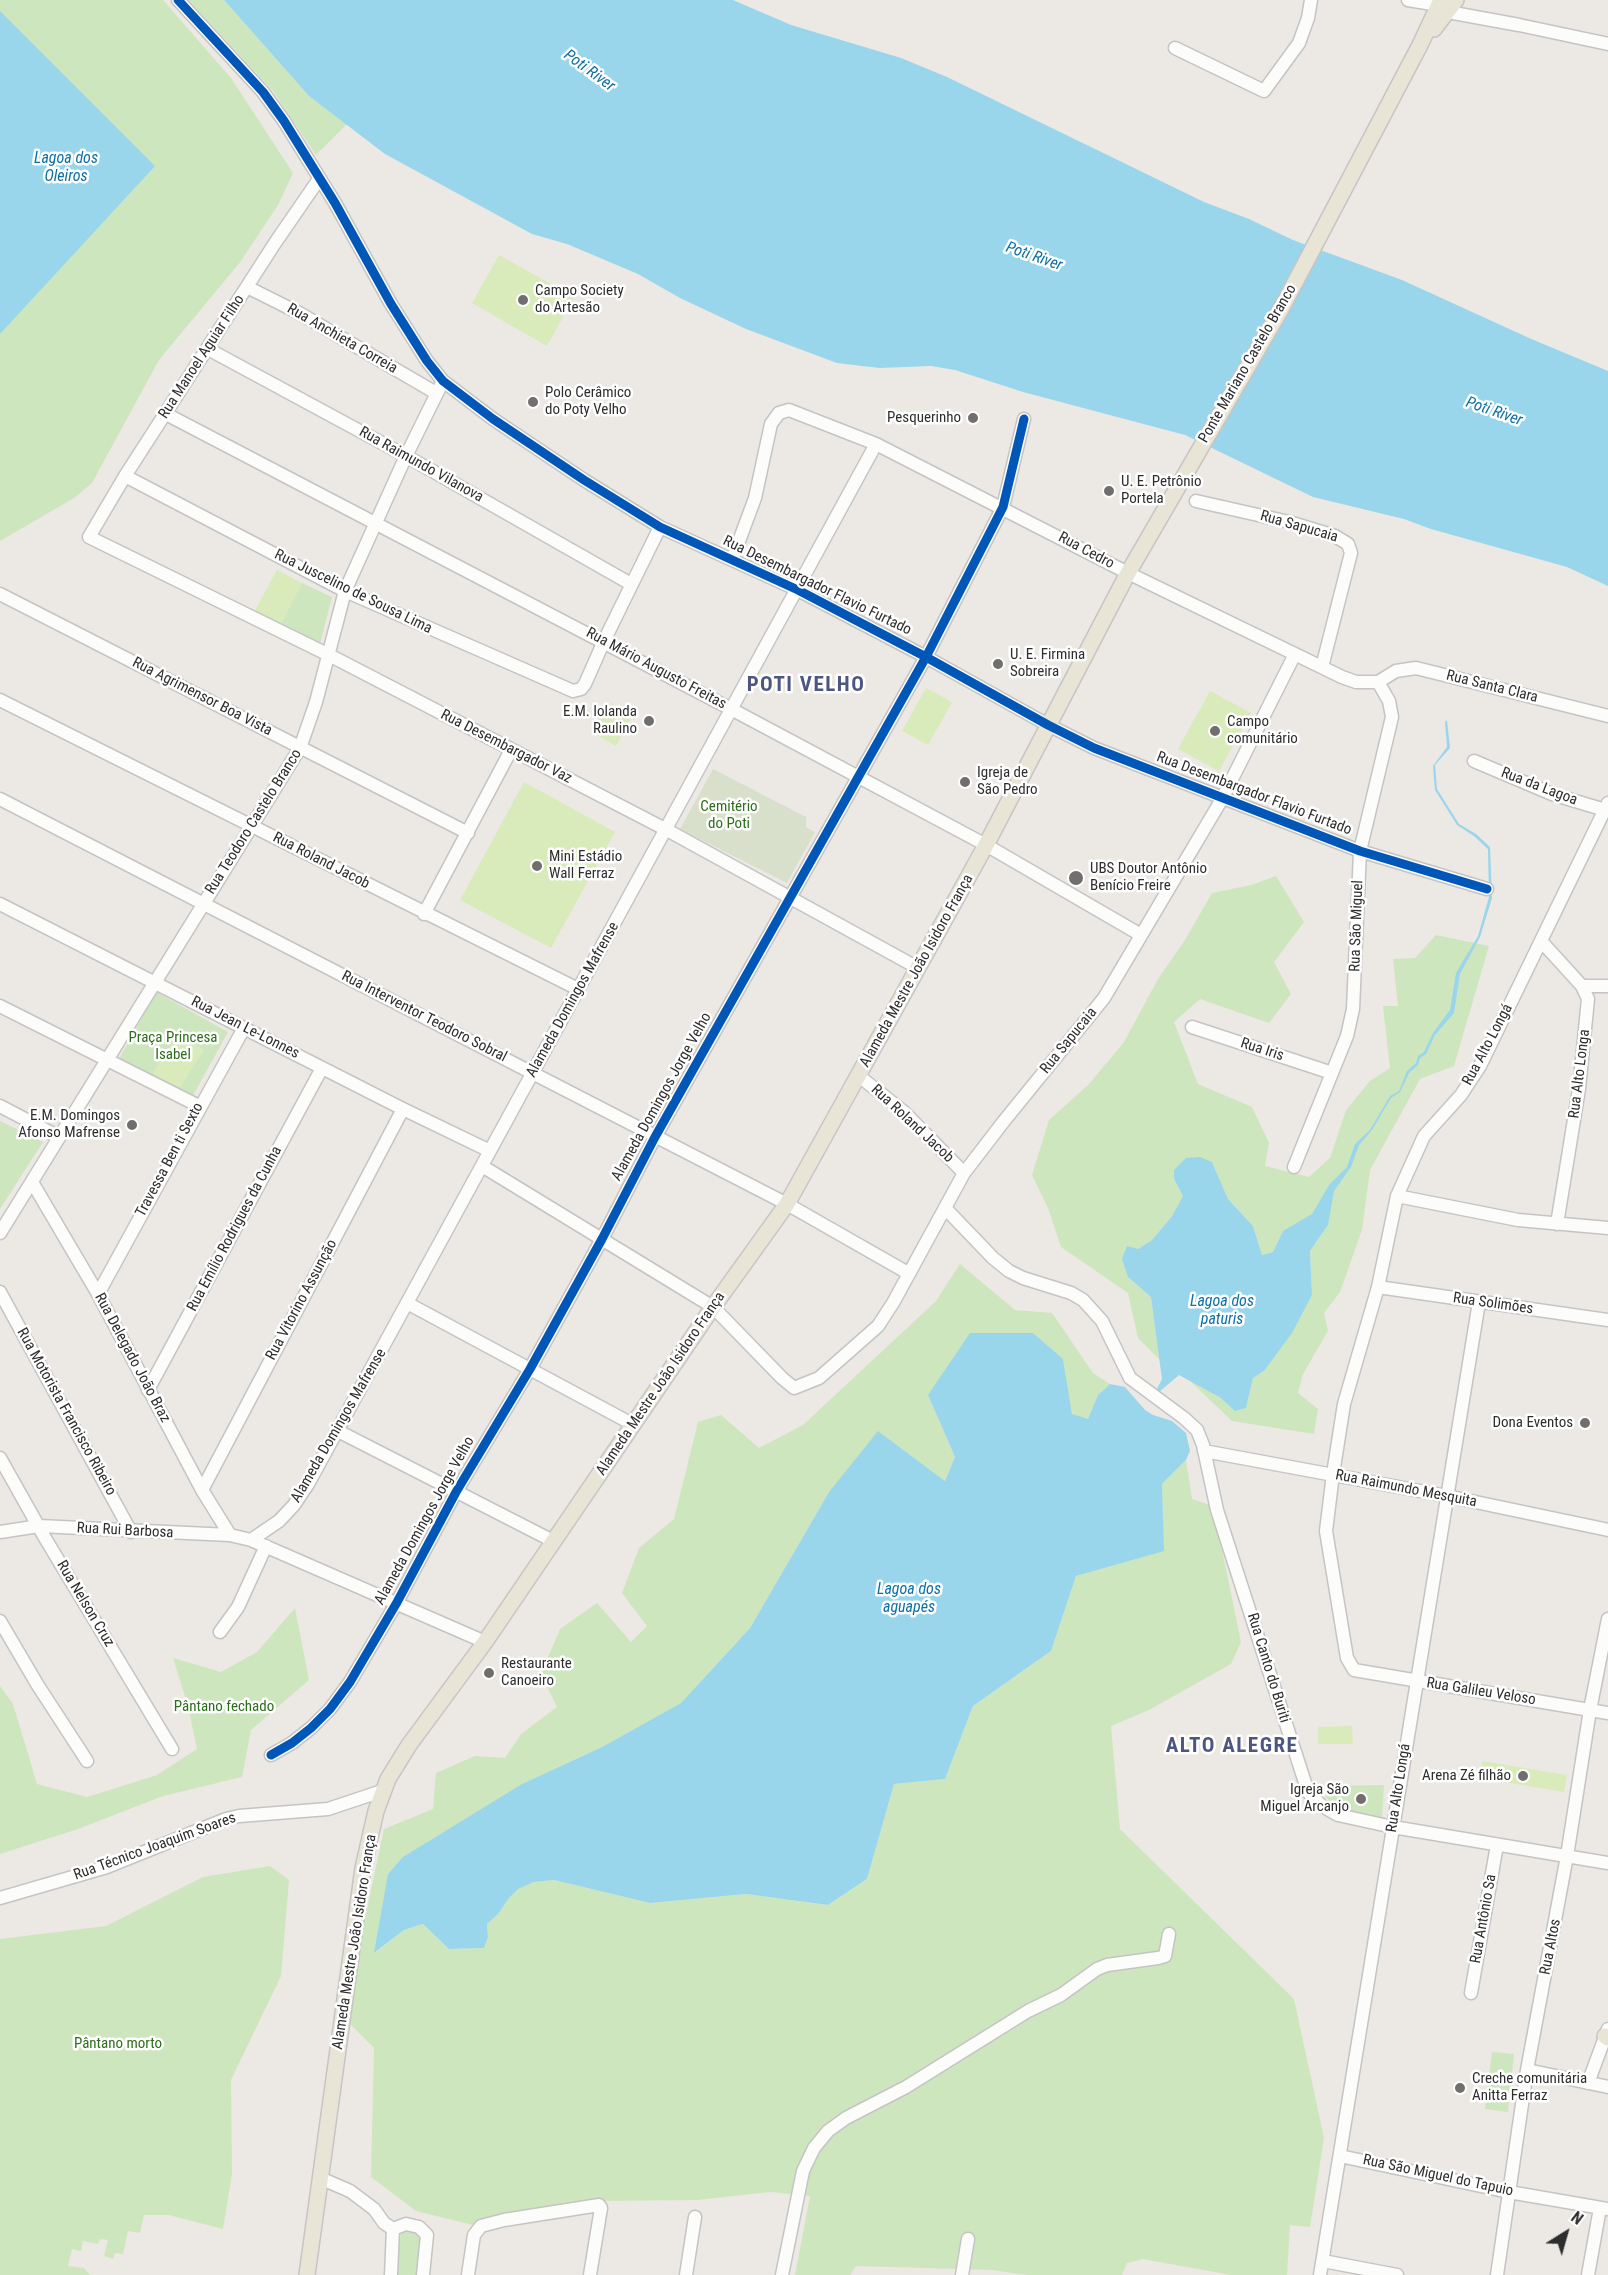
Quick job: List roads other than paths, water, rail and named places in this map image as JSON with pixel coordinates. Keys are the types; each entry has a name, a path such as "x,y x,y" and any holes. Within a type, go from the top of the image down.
{"main road":[{"name":"Ponte Mariano Castelo Branco","path":"1151,531 1280,311 1420,45 1446,4"},
{"name":"Alameda Mestre João Isidoro França","path":"307,2275 363,1868 382,1791 409,1745 485,1642 713,1307 787,1204 986,845 1151,531"}],"street":[{"name":"Rua Desembargador Flavio Furtado","path":"178,0 263,92 284,121 408,331 442,381 493,419 584,480 660,526 798,590 1094,748 1360,851 1487,888"},
{"path":"1175,48 1264,91 1299,43 1308,18 1311,0"},
{"path":"1408,0 1446,4 1519,25 1608,44"},
{"name":"Rua Manoel Aguiar Filho","path":"89,537 125,476 319,179"},
{"name":"Rua Anchieta Correia","path":"247,287 300,313 436,393"},
{"name":"Rua Raimundo Vilanova","path":"208,349 406,456 631,584"},
{"name":"Rua Teodoro Castelo Branco","path":"0,1233 300,748 329,655 345,591 442,381"},
{"name":"Rua Cedro","path":"732,560 755,498 771,424 779,413 789,410 876,444 1128,573 1322,667 1356,682 1377,682"},
{"name":"Rua Mário Augusto Freitas","path":"166,414 604,641 986,845 1141,935"},
{"name":"Alameda Domingos Jorge Velho","path":"271,1755 305,1733 330,1709 350,1682 396,1604 456,1492 530,1368 602,1239 655,1137 926,657 1003,507 1024,419"},
{"name":"Alameda Domingos Mafrense","path":"251,1540 279,1521 294,1505 338,1431 876,444"},
{"name":"Rua Juscelino de Sousa Lima","path":"125,476 345,591 567,690 578,690 585,684 604,641"},
{"name":"Rua Sapucaia","path":"1196,501 1289,522 1335,536 1348,544 1351,553 1322,667"},
{"path":"604,641 660,526"},
{"name":"Rua Desembargador Vaz","path":"89,537 329,655 667,830 918,968"},
{"name":"Rua Agrimensor Boa Vista","path":"0,594 468,833"},
{"name":"Rua Sapucaia","path":"713,1307 794,1388 799,1388 828,1371 878,1326 893,1303 964,1173 1004,1120 1104,998 1222,799 1295,654"},
{"name":"Rua Santa Clara","path":"1377,682 1396,671 1416,668 1608,716"},
{"name":"Rua São Miguel","path":"1294,1167 1347,1036 1353,1008 1360,851 1392,717 1389,701 1377,682"},
{"name":"Rua Roland Jacob","path":"0,700 253,825 424,914 579,989"},
{"path":"424,914 511,750"},
{"name":"Rua da Lagoa","path":"1474,761 1552,794 1606,807"},
{"name":"Rua Interventor Teodoro Sobral","path":"0,799 787,1204 908,1273"},
{"name":"Rua Alto Longá","path":"1354,1670 1347,1658 1327,1542 1327,1521 1344,1404 1378,1287 1397,1196 1424,1136 1461,1095 1476,1073 1606,807"},
{"name":"Rua Jean Le-Lonnes","path":"0,904 490,1151"},
{"path":"1541,941 1582,986 1608,986"},
{"name":"Rua Alto Longa","path":"1557,1224 1582,1065 1588,999 1582,986"},
{"path":"0,1006 199,1106"},
{"name":"Rua Iris","path":"1192,1027 1332,1073"},
{"name":"Travessa Ben ti Sexto","path":"98,1294 199,1106 244,1028"},
{"name":"Rua Emílio Rodrigues da Cunha","path":"148,1390 322,1068"},
{"name":"Rua Roland Jacob","path":"860,1076 904,1112 964,1173"},
{"path":"0,1106 59,1137"},
{"name":"Rua Vitorino Assunção","path":"202,1490 403,1109"},
{"path":"482,1166 713,1307"},
{"name":"Rua Delegado João Braz","path":"32,1182 98,1294 202,1490 230,1535"},
{"path":"1397,1196 1518,1220 1608,1228"},
{"path":"945,1208 993,1258 1009,1271 1023,1278 1071,1293 1088,1305 1110,1335 1130,1378 1191,1424 1201,1437 1204,1451"},
{"name":"Rua Solimões","path":"1378,1287 1608,1320"},
{"name":"Rua Motorista Francisco Ribeiro","path":"0,1292 131,1532"},
{"name":"Rua Alto Longá","path":"1320,2275 1479,1302"},
{"path":"407,1303 634,1425"},
{"path":"338,1431 553,1541"},
{"name":"Rua Raimundo Mesquita","path":"1204,1451 1447,1496 1608,1530"},
{"name":"Rua Canto do Buriti","path":"1204,1451 1217,1510 1308,1792 1322,1806 1338,1815 1393,1827 1608,1863"},
{"name":"Rua Nelson Cruz","path":"0,1458 172,1749"},
{"name":"Rua Rui Barbosa","path":"0,1532 39,1526 230,1535 266,1546 485,1642"},
{"path":"220,1632 238,1607 266,1546"},
{"name":"Rua Altos","path":"1497,2275 1527,2070 1568,1856 1590,1710 1608,1619"},
{"path":"0,1621 37,1684 87,1761"},
{"name":"Rua Galileu Veloso","path":"1354,1670 1608,1713"},
{"name":"Rua Técnico Joaquim Soares","path":"0,1898 106,1867 226,1819 328,1809 382,1791"},
{"name":"Rua Antônio Sa","path":"1471,1993 1497,1845"},
{"path":"782,2275 803,2171 814,2148 828,2131 846,2118 906,2086 1028,2011 1061,1995 1096,1969 1107,1965 1165,1956 1169,1934"},
{"path":"1588,2083 1607,2034"},
{"path":"1527,2070 1608,2087"},
{"name":"Rua São Miguel do Tapuio","path":"1340,2156 1509,2192 1604,2208"},
{"path":"320,2178 350,2191 374,2209 384,2223 393,2229"},
{"path":"468,2275 474,2235 481,2226 504,2220 600,2205 590,2275"},
{"path":"1588,2275 1604,2208"},
{"path":"686,2275 695,2217"},
{"path":"393,2229 406,2224 419,2227 427,2235 423,2275"},
{"path":"391,2275 393,2229"},
{"path":"962,2275 968,2239"},
{"path":"1323,2261 1397,2275"}],"water":[{"name":"Poti River","path":"224,0 733,0 791,25 901,58 947,77 1204,202 1249,219 1293,240 1402,280 1608,371 1608,586 1567,567 1431,529 1404,519 1313,497 1185,435 1023,392 955,370 931,366 879,368 837,363 746,329 680,298 638,274 567,244 532,234 385,154 309,96"},
{"name":"Lagoa dos Oleiros","path":"0,11 155,166 0,334"},
{"name":"Lagoa dos paturis","path":"1447,720 1450,748 1435,765 1437,789 1459,824 1476,834 1490,847 1492,898 1480,937 1460,974 1454,1013 1435,1035 1426,1054 1420,1058 1418,1065 1409,1073 1400,1092 1391,1098 1372,1130 1359,1145 1351,1167 1334,1191 1328,1225 1310,1251 1312,1295 1292,1333 1264,1371 1253,1378 1246,1408 1235,1411 1221,1398 1179,1375 1159,1392 1156,1391 1162,1379 1151,1297 1128,1277 1122,1259 1127,1246 1138,1249 1152,1240 1172,1216 1183,1196 1174,1179 1174,1170 1186,1158 1200,1157 1212,1162 1228,1199 1253,1226 1262,1255 1273,1252 1283,1231 1312,1214 1329,1185 1347,1167 1355,1144 1370,1130 1390,1096 1399,1091 1407,1071 1416,1063 1418,1056 1424,1052 1433,1033 1450,1010 1456,973 1478,936 1489,897 1488,849 1457,825 1435,790 1433,766 1447,747 1445,722"},
{"name":"Lagoa dos aguapés","path":"970,1333 1033,1333 1063,1359 1072,1414 1088,1419 1098,1395 1110,1384 1125,1387 1145,1410 1172,1421 1186,1433 1190,1451 1186,1460 1162,1484 1164,1551 1076,1576 1051,1651 973,1706 945,1779 894,1784 867,1879 828,1905 746,1894 650,1903 554,1880 534,1882 518,1889 487,1924 488,1937 484,1948 449,1949 423,1924 404,1930 374,1953 388,1874 403,1857 522,1784 602,1747 681,1703 750,1628 829,1492 878,1431 945,1481 955,1457 928,1395"}],"place":[{"name":"Campo Society do Artesão","path":"523,300"},
{"name":"Polo Cerâmico do Poty Velho","path":"533,402"},
{"name":"Pesquerinho","path":"973,418"},
{"name":"U. E. Petrônio Portela","path":"1109,491"},
{"name":"U. E. Firmina Sobreira","path":"998,664"},
{"name":"E.M. Iolanda Raulino","path":"649,721"},
{"name":"Campo comunitário","path":"1215,731"},
{"name":"Igreja de São Pedro","path":"965,782"},
{"name":"Mini Estádio Wall Ferraz","path":"537,866"},
{"name":"UBS Doutor Antônio Benício Freire","path":"1076,878"},
{"name":"E.M. Domingos Afonso Mafrense","path":"132,1125"},
{"name":"Dona Eventos","path":"1585,1423"},
{"name":"Restaurante Canoeiro","path":"489,1673"},
{"name":"Arena Zé filhão","path":"1523,1776"},
{"name":"Igreja São Miguel Arcanjo","path":"1361,1799"},
{"name":"Creche comunitária Anitta Ferraz","path":"1460,2088"}],"district":[{"name":"POTI VELHO","path":"806,686"},
{"name":"ALTO ALEGRE","path":"1232,1747"}],"park label":[{"name":"Cemitério do Poti","path":"729,816"},
{"name":"Praça Princesa Isabel","path":"173,1046"},
{"name":"Pântano fechado","path":"224,1707"},
{"name":"Pântano morto","path":"118,2044"}]}
